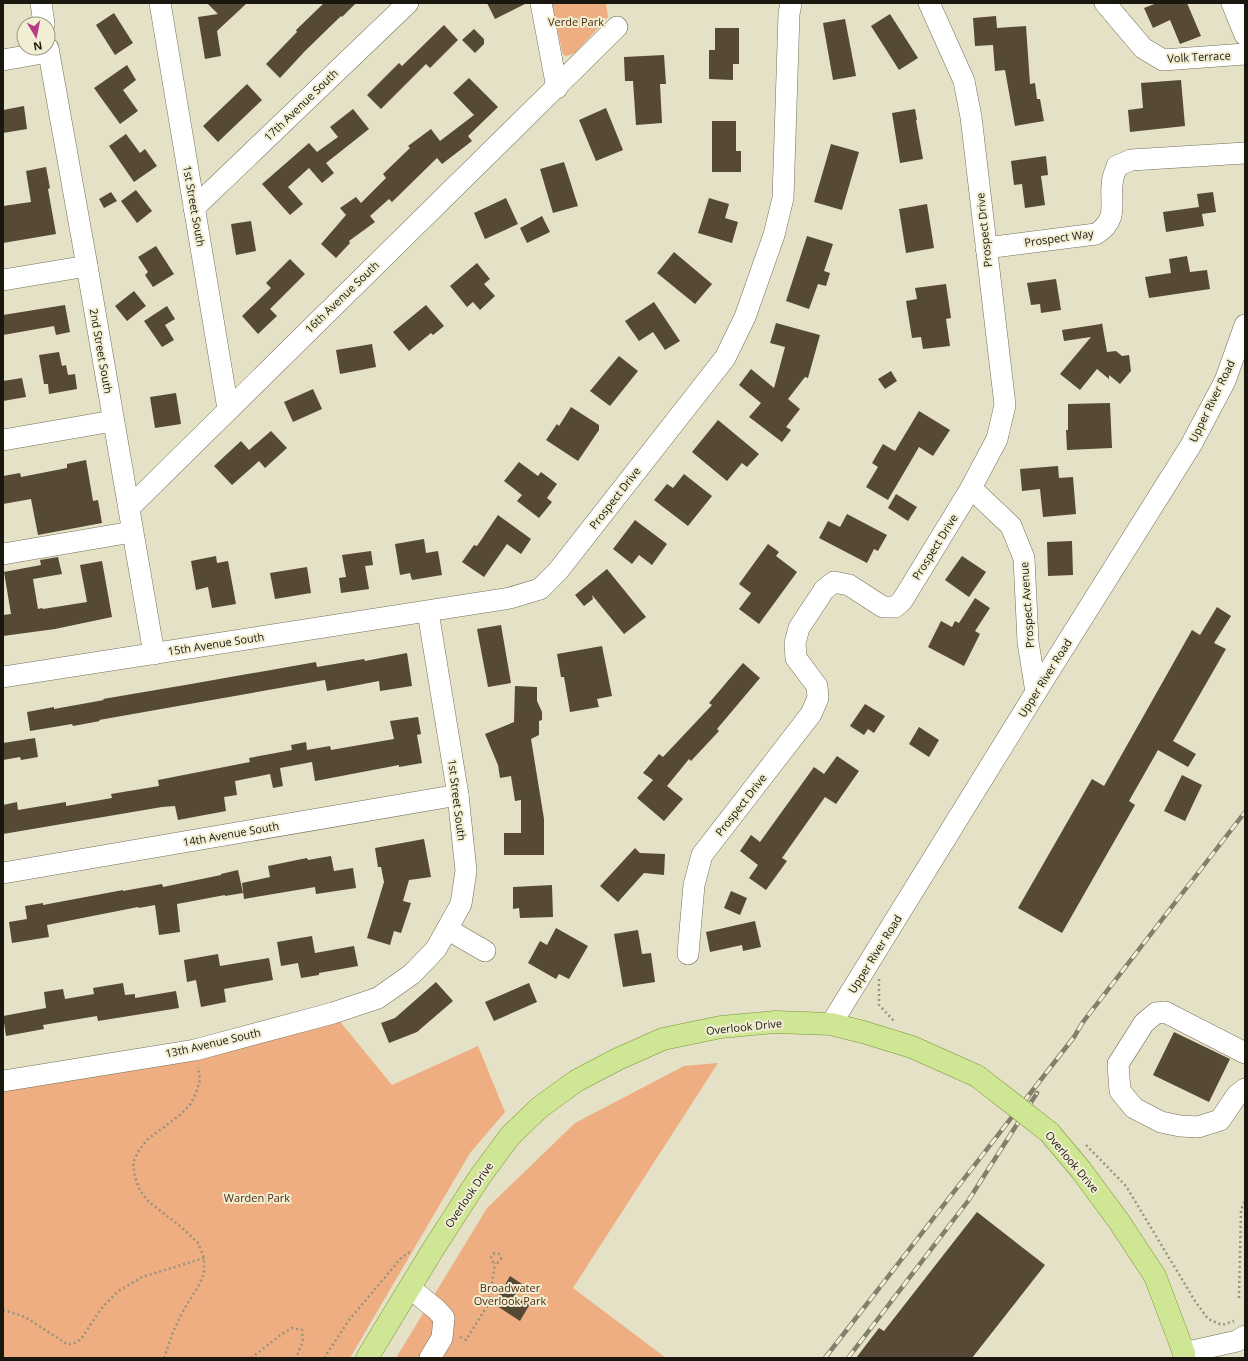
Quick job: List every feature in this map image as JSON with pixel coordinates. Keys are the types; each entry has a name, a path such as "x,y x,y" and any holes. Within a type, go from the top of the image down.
{"main road":[{"name":"Overlook Drive","path":"367,1358 479,1178 510,1136 539,1108 576,1081 618,1059 662,1039 721,1027 775,1022 831,1024 912,1047 977,1076 1049,1132 1082,1170 1118,1220 1155,1276 1184,1356"}],"street":[{"path":"41,3 43,16"},
{"name":"1st Street South","path":"160,3 228,409"},
{"name":"17th Avenue South","path":"194,208 408,3"},
{"path":"542,3 556,88"},
{"name":"Prospect Drive","path":"428,612 510,598 540,589 558,571 725,358 745,317 753,295 774,235 783,198 789,14 791,3"},
{"name":"Prospect Drive","path":"688,954 694,885 702,855 811,714 818,698 817,686 796,658 795,643 799,628 824,590 834,582 849,585 883,607 895,607 902,601 971,488 997,439 1005,405 971,117 964,81 929,3"},
{"name":"Volk Terrace","path":"1105,3 1143,48 1163,60 1245,54"},
{"path":"1232,3 1245,35"},
{"name":"16th Avenue South","path":"129,508 617,27"},
{"path":"3,60 21,56"},
{"name":"2nd Street South","path":"49,56 154,654"},
{"name":"Prospect Way","path":"986,248 1096,234 1104,229 1112,217 1113,178 1117,166 1131,160 1245,153"},
{"path":"3,280 87,266"},
{"name":"Upper River Road","path":"831,1024 1036,692 1192,445 1225,380 1245,325"},
{"path":"3,440 113,421"},
{"name":"Prospect Avenue","path":"971,488 1011,526 1024,558 1028,642 1036,692"},
{"path":"3,554 132,532"},
{"name":"1st Street South","path":"412,974 436,949 460,904 466,871 458,795 428,612"},
{"name":"15th Avenue South","path":"3,677 428,612"},
{"name":"14th Avenue South","path":"3,873 458,795"},
{"path":"446,929 485,951"},
{"name":"13th Avenue South","path":"3,1081 195,1050 333,1013 378,998 412,974"},
{"path":"1245,1053 1166,1012 1156,1013 1144,1022 1118,1064 1120,1091 1134,1108 1161,1122 1180,1126 1198,1127 1220,1120 1238,1095 1245,1089"},
{"path":"410,1288 444,1318 442,1338 430,1358"},
{"path":"1184,1356 1237,1341 1243,1328"}],"path":[{"path":"879,978 879,1005 894,1022 901,1026"},
{"path":"164,1358 184,1309 198,1287 204,1274 204,1258 198,1243 180,1226 149,1202 140,1191 135,1177 133,1163 139,1150 148,1140 190,1105 200,1080 195,1050"},
{"path":"1083,1143 1126,1186 1194,1301 1208,1319 1222,1325 1243,1328"},
{"path":"1238,1298 1241,1210 1245,1200"},
{"path":"324,1358 354,1314 402,1257 415,1249"},
{"path":"3,1310 25,1317 67,1344 73,1344 81,1339 101,1309 117,1292 142,1277 204,1258"},
{"path":"443,1328 466,1340 489,1303 495,1263"},
{"path":"251,1358 292,1328 302,1330 303,1341 296,1358"}],"green space":[{"name":"Verde Park","path":"552,3 606,3 608,17 575,53 567,56 563,55"},
{"name":"Warden Park","path":"333,1013 392,1085 478,1046 505,1112 470,1153 350,1358 3,1358 3,1080"},
{"name":"Broadwater Overlook Park","path":"718,1063 573,1288 666,1358 396,1358 487,1208 575,1123 684,1066"}],"building":[{"path":"207,3 247,3 217,31 221,56 205,59 198,17 218,14"},
{"path":"324,3 356,3 305,51 280,78 266,64 297,32 296,30"},
{"path":"487,3 527,3 495,19"},
{"path":"1157,3 1187,3 1201,36 1180,44 1170,20 1153,28 1144,8"},
{"path":"114,13 133,43 115,55 96,25"},
{"path":"890,14 918,58 899,70 871,26"},
{"path":"996,16 997,28 1026,26 1030,84 1035,83 1037,99 1040,99 1044,121 1015,126 1005,70 995,71 993,45 975,46 973,18"},
{"path":"845,19 856,76 833,80 823,23"},
{"path":"444,25 458,40 430,68 426,64 381,109 367,95 399,63 402,66"},
{"path":"715,28 739,28 739,64 733,64 733,80 709,79 709,50 715,50"},
{"path":"474,29 484,39 484,44 475,53 462,40"},
{"path":"664,55 666,84 660,84 662,123 636,125 633,81 625,81 624,57"},
{"path":"127,65 136,80 123,90 138,111 120,124 94,88"},
{"path":"469,78 498,107 468,136 472,141 442,164 437,158 392,202 389,199 370,216 375,222 349,241 350,243 336,258 321,244 346,215 340,208 356,197 361,203 386,178 383,174 410,148 408,146 431,129 440,141 474,115 453,93"},
{"path":"1181,80 1185,126 1130,132 1128,110 1143,108 1141,83"},
{"path":"247,84 262,100 218,142 203,126"},
{"path":"24,106 27,129 3,133 3,110"},
{"path":"606,108 623,150 596,161 579,120"},
{"path":"353,109 369,129 326,163 334,173 322,183 309,168 288,187 303,204 290,215 262,184 309,143 317,152 338,137 330,127"},
{"path":"915,109 923,159 900,163 892,113"},
{"path":"712,121 736,121 736,151 741,151 741,172 712,172"},
{"path":"126,134 140,153 145,149 157,166 134,182 109,146"},
{"path":"831,144 859,152 842,210 814,202"},
{"path":"1046,156 1048,175 1041,176 1045,205 1025,208 1022,184 1014,185 1011,161"},
{"path":"564,162 578,206 553,213 540,169"},
{"path":"46,167 50,188 48,189 56,234 3,243 3,206 31,202 26,171"},
{"path":"136,190 152,211 137,223 121,201"},
{"path":"111,192 117,201 104,208 99,199"},
{"path":"1213,192 1216,212 1202,214 1204,226 1166,232 1163,212 1199,207 1197,194"},
{"path":"506,198 518,224 485,239 474,213"},
{"path":"709,198 729,204 725,218 738,222 732,243 698,233"},
{"path":"927,204 934,248 906,253 899,209"},
{"path":"542,216 550,232 527,243 520,228"},
{"path":"251,221 256,251 236,255 231,224"},
{"path":"807,236 833,244 824,271 830,273 826,286 818,284 809,309 786,301"},
{"path":"156,246 174,274 153,287 145,275 148,272 138,257"},
{"path":"674,252 712,284 695,304 657,273"},
{"path":"1187,256 1190,272 1207,270 1210,289 1149,298 1145,277 1171,273 1169,259"},
{"path":"290,259 305,274 270,309 277,316 258,334 242,316 271,288 266,283"},
{"path":"477,263 490,279 484,284 495,296 480,310 473,302 467,307 450,286"},
{"path":"1056,279 1061,310 1041,313 1040,304 1031,305 1027,283"},
{"path":"946,284 951,318 946,319 950,346 923,349 921,337 912,338 906,301 917,299 915,288"},
{"path":"134,291 146,306 127,321 115,306"},
{"path":"654,302 680,341 665,350 653,332 639,341 625,321"},
{"path":"65,305 70,332 56,335 54,326 3,335 3,315"},
{"path":"426,305 444,326 433,335 431,333 409,351 393,332"},
{"path":"167,306 175,319 165,325 174,340 162,347 144,321"},
{"path":"776,323 820,335 808,378 805,377 788,399 800,409 786,427 791,430 782,442 749,417 761,403 739,385 751,369 774,388 785,347 770,343"},
{"path":"1102,323 1107,352 1116,351 1122,356 1129,355 1131,371 1120,384 1109,375 1109,379 1097,369 1080,390 1060,374 1091,337 1064,341 1062,330"},
{"path":"372,344 376,367 340,374 336,350"},
{"path":"59,352 62,366 66,365 68,375 75,374 77,389 49,394 48,384 44,384 39,355"},
{"path":"619,356 638,371 610,406 590,391"},
{"path":"891,371 897,381 885,389 878,379"},
{"path":"22,378 26,397 3,401 3,381"},
{"path":"313,389 322,409 293,422 284,402"},
{"path":"176,393 181,424 155,428 150,397"},
{"path":"1110,403 1112,448 1067,450 1066,430 1068,430 1068,404"},
{"path":"571,407 599,425 599,430 578,461 546,440 557,424 559,426"},
{"path":"919,411 950,430 933,456 919,447 888,500 866,487 878,467 872,463 883,444 895,451"},
{"path":"718,420 759,454 747,467 742,463 727,481 692,452"},
{"path":"271,431 287,448 265,468 259,461 232,485 214,466 241,441 249,450"},
{"path":"86,460 93,501 98,500 102,523 38,535 31,499 3,504 3,476 20,473 21,477 67,468 67,464"},
{"path":"519,462 538,476 541,472 557,484 547,498 552,502 539,518 517,501 522,495 504,481"},
{"path":"1058,466 1059,478 1073,477 1076,514 1043,517 1040,489 1022,491 1020,469"},
{"path":"684,474 712,496 688,526 654,500 667,484 673,488"},
{"path":"896,494 917,507 908,521 888,508"},
{"path":"847,514 887,535 878,551 874,549 867,563 819,538 828,521 840,527"},
{"path":"498,515 531,539 521,554 507,544 484,577 462,562 474,545 477,546"},
{"path":"635,520 667,544 652,565 639,555 632,564 613,549"},
{"path":"424,539 426,553 438,551 442,575 412,580 410,573 400,575 395,544"},
{"path":"1072,541 1073,575 1048,576 1047,542"},
{"path":"768,544 779,552 776,556 797,572 759,624 739,609 751,593 739,584"},
{"path":"371,551 373,565 365,566 369,589 341,593 339,578 346,577 342,555"},
{"path":"216,556 217,563 228,561 236,604 212,608 208,587 196,590 191,561"},
{"path":"962,556 986,572 969,597 945,580"},
{"path":"58,557 62,574 33,579 38,609 87,602 80,565 102,561 112,617 55,629 3,636 3,615 11,614 4,572 41,565 40,560"},
{"path":"307,567 311,593 275,599 270,573"},
{"path":"607,569 646,617 624,634 592,595 593,599 584,606 575,595"},
{"path":"975,598 990,608 975,631 980,634 964,666 928,647 941,621 952,627 955,621 959,623"},
{"path":"1217,607 1231,616 1214,643 1226,649 1173,741 1196,754 1188,767 1158,750 1129,801 1135,805 1062,933 1018,908 1092,779 1104,786 1192,630 1200,635"},
{"path":"501,625 511,683 488,687 477,629"},
{"path":"602,646 612,696 597,699 599,707 570,712 564,677 561,677 557,654"},
{"path":"407,653 412,686 380,691 379,681 327,691 325,680 99,720 100,721 73,726 72,724 30,731 27,712 54,707 54,709 316,662 317,667 364,659 365,661"},
{"path":"743,663 760,678 717,729 719,731 691,761 689,759 667,786 683,799 664,821 637,798 653,780 643,773 659,754 663,757 712,705 709,703"},
{"path":"515,686 537,687 537,701 542,712 542,720 539,721 539,735 531,739 544,819 544,855 504,855 504,833 521,833 521,800 515,801 511,776 500,778 498,765 485,734 514,722"},
{"path":"865,704 885,716 874,733 868,729 864,735 850,726"},
{"path":"418,717 421,734 417,735 422,763 399,767 399,765 315,781 312,762 280,768 283,786 273,788 270,774 235,781 237,795 224,797 226,811 178,820 175,806 162,807 3,834 3,805 17,802 18,810 66,802 66,806 112,798 111,794 159,786 158,780 250,762 249,758 292,750 291,745 306,742 307,750 330,746 331,750 394,739 390,721"},
{"path":"919,727 939,740 929,757 909,744"},
{"path":"35,738 38,757 21,760 20,757 3,760 3,743"},
{"path":"837,756 859,771 836,804 825,797 782,858 787,861 766,890 749,878 758,865 740,851 751,835 760,842 814,767 824,774"},
{"path":"1182,775 1202,785 1185,821 1164,811"},
{"path":"424,839 431,877 409,880 403,901 411,903 401,933 394,931 390,945 367,938 384,882 381,867 378,867 375,848"},
{"path":"635,848 640,853 665,854 664,875 644,873 618,902 600,886"},
{"path":"331,856 334,871 353,868 356,888 316,894 315,887 244,899 242,883 270,877 268,866 307,858 308,860"},
{"path":"238,870 243,893 177,904 180,932 159,935 155,905 47,925 49,937 12,943 9,922 27,919 25,906 43,903 43,905 162,884 163,887"},
{"path":"552,885 553,917 520,918 519,908 513,909 513,887"},
{"path":"731,891 747,898 740,915 724,908"},
{"path":"755,921 761,947 743,951 742,945 710,952 706,932"},
{"path":"556,928 588,946 569,979 559,974 556,979 528,963 540,941 547,945"},
{"path":"638,930 642,954 651,953 655,982 623,987 614,934"},
{"path":"312,936 315,953 354,946 358,966 301,978 298,963 281,966 277,942"},
{"path":"218,954 220,966 269,958 273,980 224,989 226,1002 201,1007 196,980 187,982 184,960"},
{"path":"436,982 453,1001 417,1032 389,1043 381,1023 395,1018"},
{"path":"123,983 125,995 135,994 135,998 176,991 179,1008 98,1021 97,1016 43,1025 44,1029 6,1036 3,1016 46,1008 44,992 63,989 65,999 94,994 93,988"},
{"path":"529,983 537,1002 494,1021 485,1002"},
{"path":"1174,1032 1230,1059 1209,1102 1153,1075"},
{"path":"977,1212 1045,1265 972,1358 856,1358 879,1328 884,1331"},
{"path":"510,1276 522,1284 515,1295 530,1304 520,1321 494,1304"}],"railway":[{"path":"825,1358 1074,1037 1083,1022 1245,812"},
{"path":"848,1358 968,1201 1037,1093"}]}
